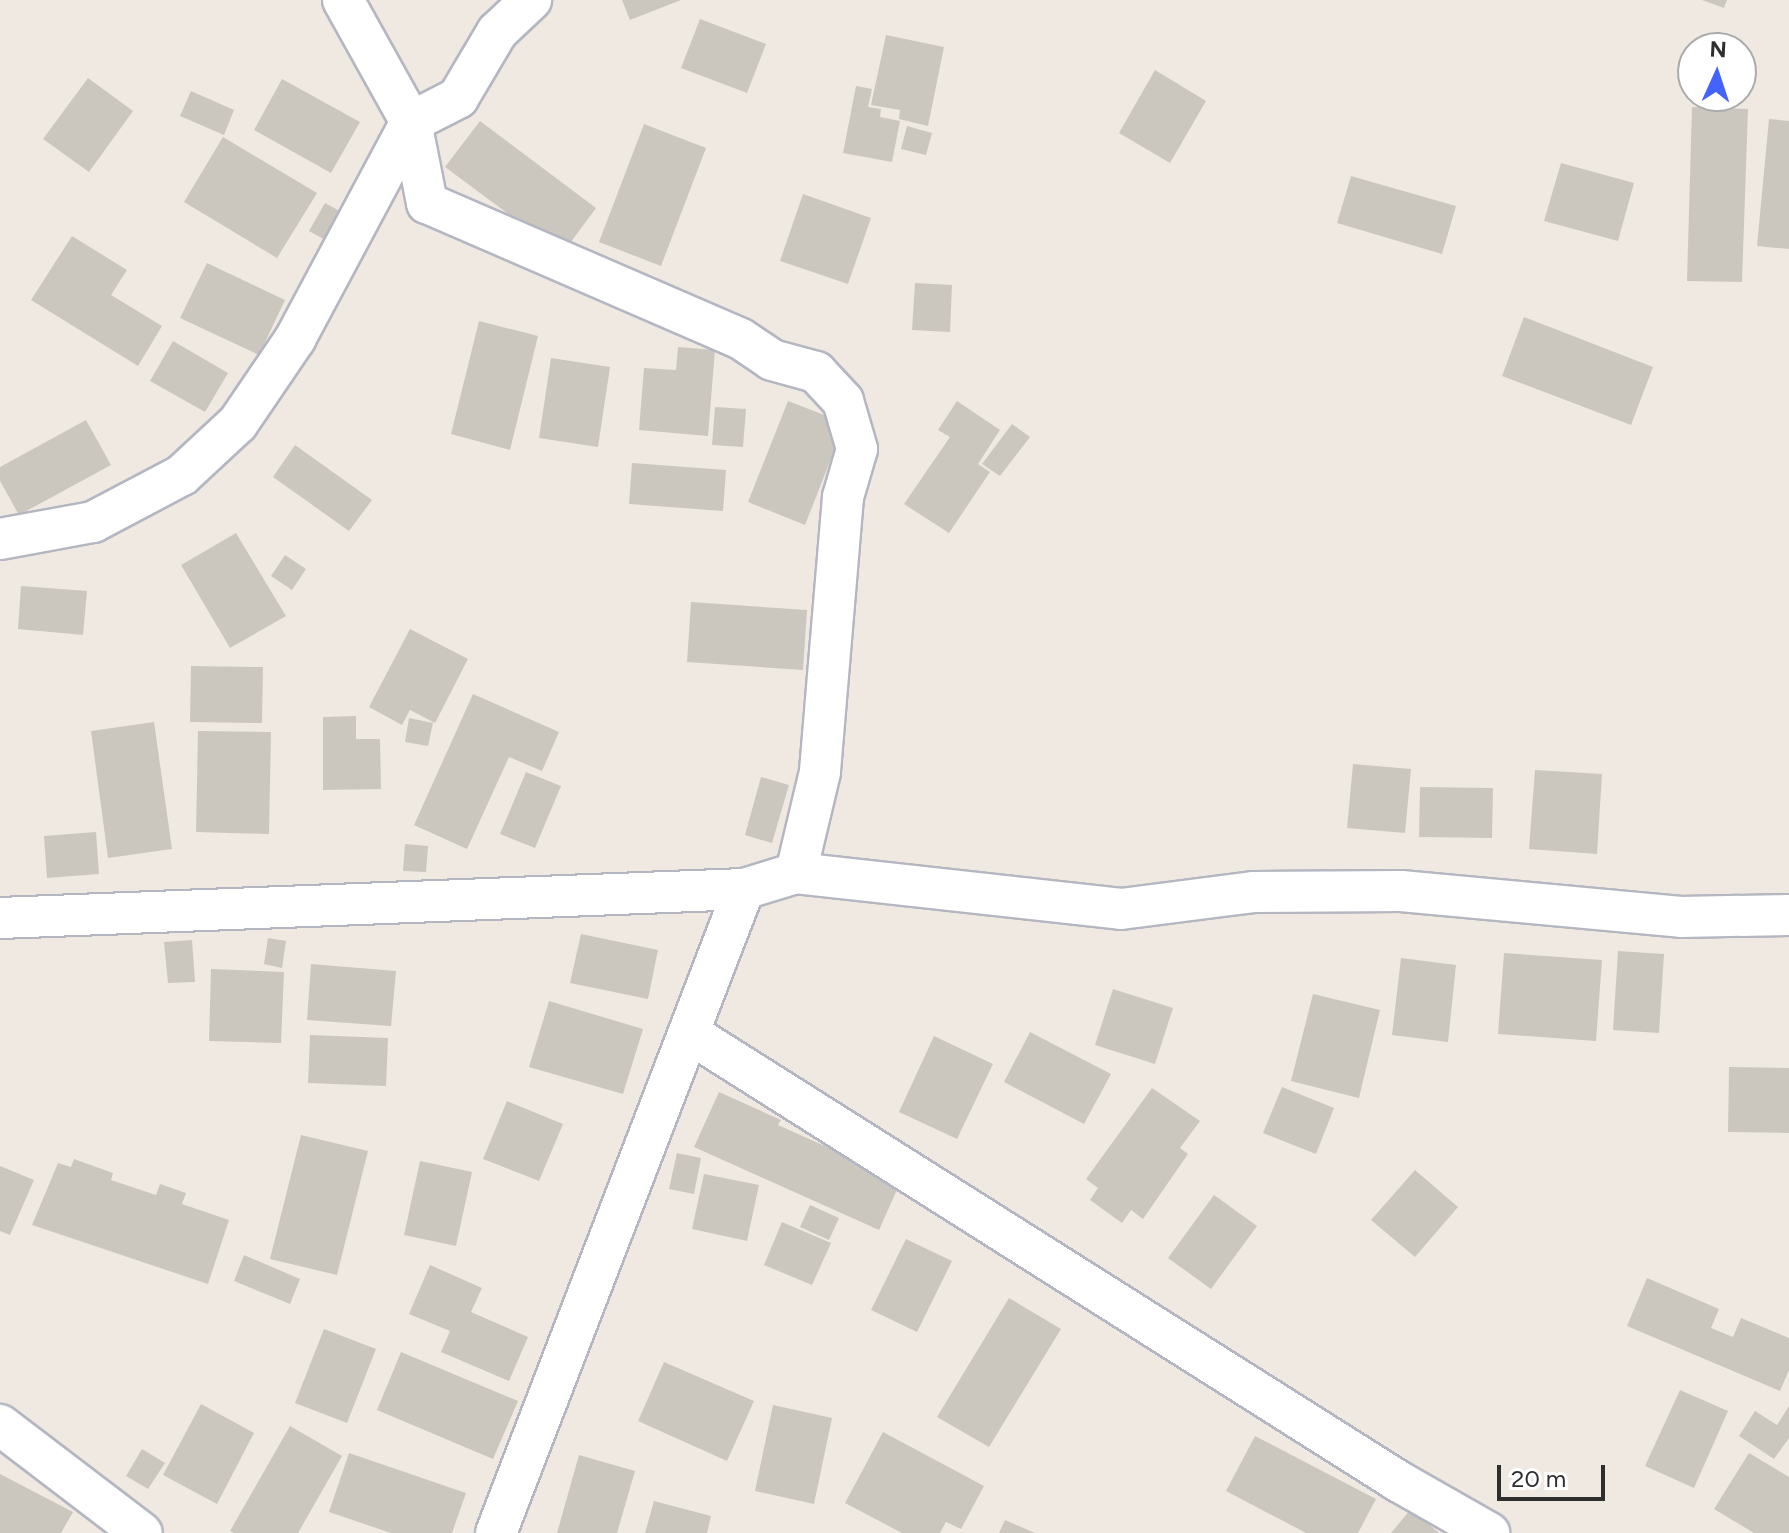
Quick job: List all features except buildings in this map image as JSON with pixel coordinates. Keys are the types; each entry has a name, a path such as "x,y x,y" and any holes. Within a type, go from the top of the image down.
{"street":[{"path":"343,0 411,122 427,203 741,339 772,360 816,372 843,401 857,449 843,497 820,772 796,873"},
{"path":"0,539 93,522 182,475 238,423 295,339 411,122 458,98 497,32 531,0"},
{"path":"0,918 744,889 796,873 1121,909 1253,892 1401,891 1681,917 1789,915"},
{"path":"496,1533 744,889"},
{"path":"689,1033 1398,1481 1489,1533"},
{"path":"0,1425 126,1529"}]}
